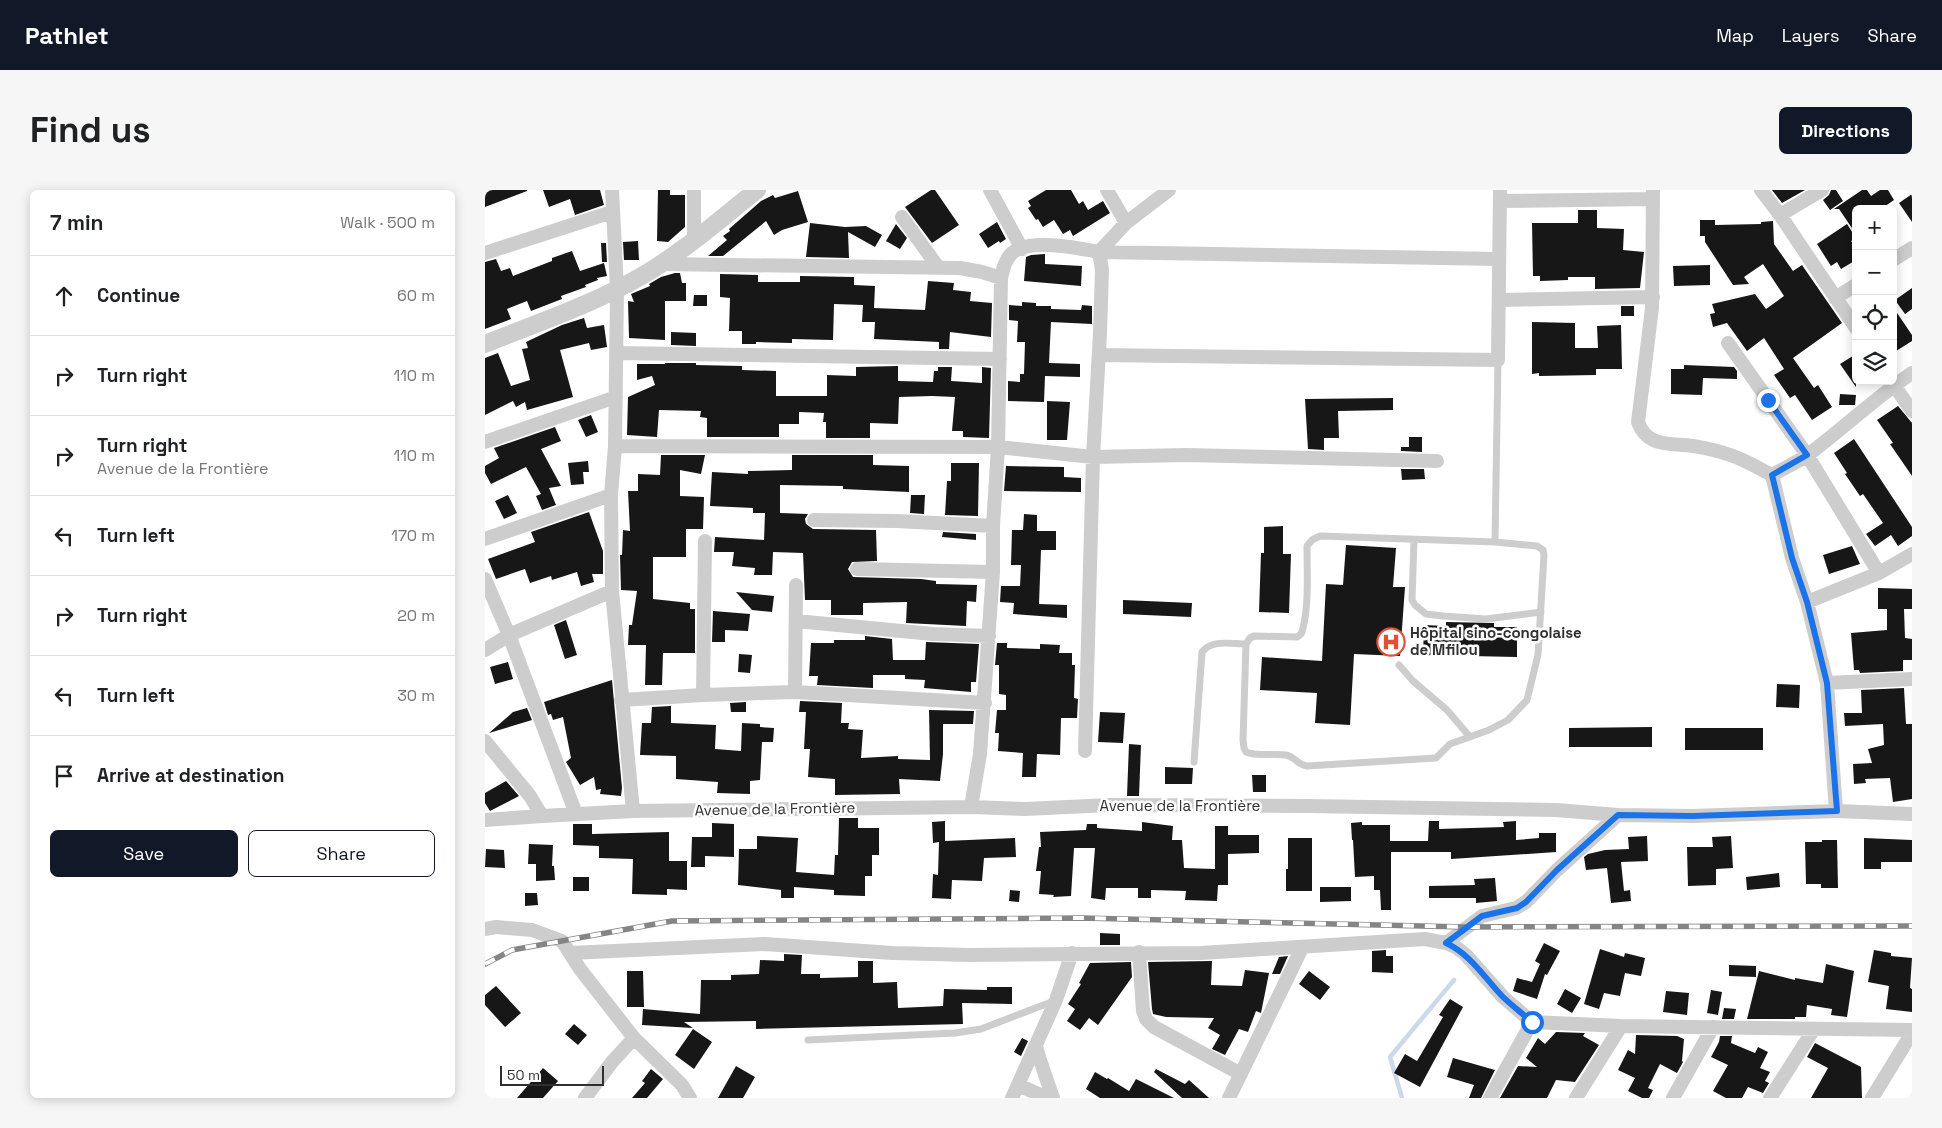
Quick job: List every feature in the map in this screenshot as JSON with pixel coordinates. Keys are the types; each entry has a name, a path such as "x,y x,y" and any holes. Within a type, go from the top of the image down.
{"street":[{"path":"611,190 617,289 615,446 611,495 612,591 633,811"},
{"path":"694,190 694,239"},
{"path":"485,344 617,289 661,264 757,190"},
{"path":"990,190 1023,249"},
{"path":"1107,190 1126,223"},
{"path":"1099,252 1126,223 1169,190"},
{"path":"1761,190 1852,322"},
{"path":"1780,215 1822,190"},
{"path":"1099,355 1497,360 1500,195 1653,194 1653,298 1638,422 1641,432 1650,439 1668,444 1692,446 1728,454 1772,475"},
{"path":"485,253 612,212"},
{"path":"902,217 938,267"},
{"path":"971,807 980,754 985,703 993,572 993,526 998,447 1001,278 1005,261 1013,252 1034,246 1066,245 1099,252 1499,259"},
{"path":"1897,257 1912,248"},
{"path":"1085,751 1093,457 1102,270 1099,252"},
{"path":"661,264 938,267 975,270 1001,278"},
{"path":"1835,298 1852,287"},
{"path":"1499,300 1653,298"},
{"path":"1728,343 1807,455 1879,573"},
{"path":"616,353 1000,359"},
{"path":"1897,381 1912,373"},
{"path":"1772,475 1807,455 1873,404 1891,385"},
{"path":"1894,385 1912,411"},
{"path":"485,442 616,398"},
{"path":"615,446 998,447 1093,457 1141,455 1437,461"},
{"path":"1772,475 1792,558 1807,602 1827,683 1837,811"},
{"path":"485,539 611,495"},
{"path":"814,520 896,521 993,526"},
{"path":"703,695 705,541"},
{"path":"1807,602 1879,573 1912,554"},
{"path":"857,569 993,572"},
{"path":"485,579 509,635 576,814"},
{"path":"795,692 796,585"},
{"path":"485,650 509,635 612,591"},
{"path":"796,621 933,634 989,636"},
{"path":"1827,683 1912,679"},
{"path":"621,700 795,692 985,703"},
{"path":"485,742 530,796 542,816"},
{"name":"Avenue de la Frontière","path":"485,820 633,811 971,807 1025,809 1110,805 1556,810 1618,815 1693,816 1837,811 1912,814"},
{"path":"1446,943 1482,916 1517,908 1526,902 1557,870 1618,815"},
{"path":"485,929 532,930 562,941 580,969 634,1038 682,1085 690,1098"},
{"path":"570,953 765,944 892,953 970,955 1139,952 1201,953 1425,939 1446,943 1457,948 1466,955 1503,997 1532,1022 1621,1026 1912,1031 1872,1098"},
{"path":"1229,1098 1302,948"},
{"path":"1139,952 1143,1011 1146,1019 1154,1027 1241,1074"},
{"path":"1047,1098 1015,1092 1056,1000 1072,953"},
{"path":"1490,1098 1532,1022"},
{"path":"1576,1098 1621,1026"},
{"path":"1673,1098 1713,1027"},
{"path":"1770,1098 1814,1029"},
{"path":"585,1098 612,1062 634,1038"},
{"path":"1036,1046 1053,1098"}],"lane":[{"path":"1495,542 1497,360"},
{"path":"1320,536 1414,540 1495,542 1537,546 1543,550 1538,655 1527,700 1508,720 1489,730 1450,744 1436,758 1307,766 1301,765 1290,756 1250,753 1243,748 1246,644 1254,636 1297,637 1301,635 1305,615 1307,546 1312,540 1320,536"},
{"path":"1414,540 1412,600 1426,614 1486,619 1541,612"},
{"path":"1194,762 1203,652 1213,644 1246,644"},
{"path":"1399,666 1413,681 1447,710 1470,737"},
{"path":"808,1040 955,1033 981,1029 1056,1000"}],"building":[{"path":"485,190 527,190 527,191 485,207"},
{"path":"543,190 600,190 604,205 575,215 570,199 549,207"},
{"path":"658,190 670,190 670,195 685,195 685,227 668,242 657,241"},
{"path":"931,190 935,190 959,225 932,243 905,207"},
{"path":"1046,190 1071,190 1079,204 1083,201 1088,210 1103,201 1110,213 1073,236 1070,230 1063,234 1054,220 1043,227 1028,208 1031,206 1028,201"},
{"path":"1772,190 1805,190 1782,203"},
{"path":"1831,190 1836,190 1843,201 1830,210 1823,200 1829,195"},
{"path":"1862,190 1867,190 1871,196 1880,190 1888,190 1894,200 1887,205 1852,205 1852,228 1839,209 1834,209"},
{"path":"798,191 808,222 782,230 774,235 766,221 723,256 708,256 727,240 723,236 730,231 729,229 761,201 773,195 775,198"},
{"path":"1912,194 1912,222 1899,203"},
{"path":"1578,210 1597,210 1597,228 1624,229 1623,250 1644,252 1640,288 1595,289 1595,277 1568,277 1568,280 1540,281 1540,276 1533,276 1532,223 1578,223"},
{"path":"1700,220 1715,220 1715,225 1761,224 1761,222 1773,221 1774,244 1793,271 1802,265 1842,323 1793,358 1814,388 1818,385 1832,407 1812,420 1795,395 1790,398 1774,375 1784,369 1764,338 1747,351 1727,323 1713,327 1710,314 1715,313 1712,304 1755,294 1766,309 1784,296 1763,264 1744,277 1749,284 1733,285 1705,242 1705,236 1700,236"},
{"path":"997,222 1006,239 988,248 979,234"},
{"path":"810,223 845,227 866,226 882,235 875,247 848,232 849,258 806,257"},
{"path":"896,224 907,238 900,249 886,241"},
{"path":"1847,224 1852,232 1852,262 1841,269 1837,262 1831,266 1817,244"},
{"path":"638,241 639,260 624,260 623,242"},
{"path":"601,243 606,243 607,262 602,262"},
{"path":"572,251 580,271 604,263 607,276 597,278 598,280 585,285 586,287 561,296 562,299 531,311 527,301 507,309 511,319 485,329 485,262 496,259 501,271 510,268 513,276"},
{"path":"1045,254 1045,264 1082,266 1081,286 1024,281 1026,257"},
{"path":"1710,265 1710,285 1674,286 1673,266"},
{"path":"680,273 682,283 686,283 686,301 665,301 665,340 629,338 628,301 634,302 631,294 650,286 649,284 661,277"},
{"path":"720,274 758,275 758,282 800,282 800,276 854,277 854,285 875,286 874,308 925,310 928,281 954,283 953,290 971,292 970,301 992,303 991,337 950,332 949,349 939,349 939,342 874,339 875,322 862,322 863,305 834,304 833,340 792,339 792,343 756,342 756,344 742,344 742,331 729,331 730,298 720,297"},
{"path":"1912,288 1912,309 1905,314 1897,303 1897,299"},
{"path":"694,295 707,295 707,306 693,306"},
{"path":"1022,302 1036,303 1036,306 1051,306 1051,309 1081,310 1082,305 1092,306 1092,324 1051,322 1049,363 1080,364 1080,377 1045,376 1044,402 1008,401 1008,381 1020,382 1020,374 1024,374 1025,342 1017,342 1018,321 1009,320 1009,305 1022,306"},
{"path":"1621,306 1634,306 1634,316 1621,316"},
{"path":"1897,313 1912,335 1912,341 1897,350"},
{"path":"584,318 587,328 604,325 607,347 591,350 589,343 560,350 573,397 527,410 525,402 516,407 513,401 485,415 485,358 498,353 511,386 530,380 522,349 528,348 526,342 562,325"},
{"path":"1532,322 1575,323 1575,348 1598,348 1597,326 1621,325 1622,369 1596,369 1596,375 1539,376 1539,373 1532,374"},
{"path":"671,332 696,333 696,346 671,345"},
{"path":"1852,356 1852,381 1840,364"},
{"path":"665,363 742,366 742,370 776,371 776,396 827,396 827,375 856,376 856,367 898,366 898,381 933,382 934,371 938,371 938,367 952,367 951,381 982,383 982,367 991,368 989,438 963,437 963,431 952,431 955,397 932,396 899,397 898,424 870,423 870,438 826,438 826,422 823,422 824,413 799,412 799,424 779,424 779,437 707,437 707,418 700,417 701,411 659,410 657,437 627,435 628,397 655,385 652,376 637,380 637,364"},
{"path":"1684,365 1734,367 1737,371 1737,379 1703,378 1702,395 1671,394 1671,369 1684,369"},
{"path":"1840,394 1856,395 1855,405 1839,405"},
{"path":"1393,398 1393,410 1338,411 1339,438 1324,438 1324,450 1308,449 1305,399"},
{"path":"1047,401 1070,402 1067,440 1047,440"},
{"path":"1898,406 1912,423 1912,476 1890,444 1893,443 1877,420"},
{"path":"591,415 598,432 586,437 578,420"},
{"path":"555,427 561,441 541,449 561,486 549,488 556,505 542,510 536,496 541,494 526,467 491,484 485,473 485,466 499,458 494,448"},
{"path":"1409,437 1422,437 1422,452 1401,451 1401,447 1409,447"},
{"path":"1854,439 1912,527 1912,536 1898,546 1891,535 1875,546 1866,534 1883,523 1863,494 1860,496 1834,453"},
{"path":"661,455 705,455 701,474 680,470 680,496 704,497 703,529 686,529 686,557 653,557 653,599 690,603 690,609 695,609 695,653 663,653 662,685 645,685 646,645 628,645 629,625 632,625 637,591 621,590 620,555 622,555 623,530 630,531 628,491 638,491 638,474 660,475"},
{"path":"792,455 873,455 873,465 909,466 909,492 843,489 843,486 780,485 780,513 808,514 805,519 806,524 813,529 876,530 877,561 852,562 848,569 853,577 921,579 936,581 936,584 977,585 976,602 967,601 966,626 906,623 907,602 863,603 863,615 831,615 831,600 805,600 803,553 773,552 772,575 754,575 755,568 732,566 734,552 714,552 715,537 764,540 765,513 753,513 753,508 710,506 712,472 748,474 748,471 792,470"},
{"path":"588,461 589,472 583,472 584,484 571,485 568,463"},
{"path":"951,463 979,463 978,516 945,515 947,481 951,481"},
{"path":"1006,466 1064,467 1064,477 1081,478 1081,492 1004,491"},
{"path":"1401,469 1424,469 1425,479 1402,480"},
{"path":"508,495 517,513 504,519 495,501"},
{"path":"911,495 925,495 924,514 910,513"},
{"path":"589,512 603,551 603,574 592,574 594,582 581,586 577,572 552,580 551,576 530,583 525,569 496,579 488,559 535,542 531,532"},
{"path":"1024,514 1037,515 1037,531 1056,531 1056,550 1041,550 1039,604 1067,605 1067,618 1013,614 1014,603 1000,602 1001,586 1020,586 1021,565 1011,565 1012,530 1023,530"},
{"path":"1283,526 1283,554 1291,554 1289,613 1259,612 1261,553 1264,553 1264,527"},
{"path":"943,532 976,534 976,540 942,537"},
{"path":"1346,545 1396,548 1393,587 1405,587 1400,656 1354,654 1350,725 1315,723 1317,693 1260,690 1262,657 1322,661 1326,584 1343,585"},
{"path":"1852,546 1860,564 1829,574 1823,555"},
{"path":"1878,588 1912,589 1912,609 1904,609 1905,638 1912,639 1912,660 1903,660 1903,671 1860,673 1859,670 1854,670 1851,633 1887,630 1887,609 1878,609"},
{"path":"736,592 774,596 772,612 752,610"},
{"path":"1123,600 1192,603 1191,617 1123,614"},
{"path":"713,611 750,614 748,631 725,630 725,642 712,642"},
{"path":"566,620 577,655 565,659 554,625"},
{"path":"1446,622 1494,623 1494,627 1517,627 1517,657 1423,655 1424,625 1446,626"},
{"path":"865,636 892,639 893,660 925,660 926,642 979,644 976,682 971,682 971,692 924,688 925,680 905,679 905,675 873,675 873,688 817,685 818,676 809,676 811,643 834,643 834,640 865,640"},
{"path":"997,643 1007,643 1007,648 1040,649 1040,644 1060,645 1059,653 1072,653 1072,665 1075,665 1074,698 1078,699 1077,718 1061,718 1060,755 1037,754 1036,777 1022,777 1023,753 998,751 999,733 995,733 997,710 1006,710 1006,695 999,694 999,665 995,665"},
{"path":"739,654 752,655 750,673 738,672"},
{"path":"508,662 513,679 495,684 490,667"},
{"path":"612,680 622,788 621,796 600,794 601,789 596,790 594,777 580,785 566,762 571,758 563,717 553,720 551,714 548,715 544,702"},
{"path":"1777,684 1800,685 1799,708 1776,707"},
{"path":"1904,688 1906,724 1912,724 1912,799 1893,802 1890,778 1865,779 1866,783 1854,784 1853,764 1872,763 1868,749 1884,745 1883,724 1845,726 1844,713 1862,713 1861,690"},
{"path":"800,701 842,703 841,723 849,723 848,729 863,730 861,758 898,756 898,759 930,760 929,710 974,711 973,724 943,724 943,754 940,781 899,779 900,794 835,795 835,779 808,777 810,749 804,749 806,712 799,712"},
{"path":"746,702 746,712 731,712 730,703"},
{"path":"671,706 671,723 716,725 715,749 741,751 742,723 760,724 760,727 774,728 773,742 762,742 760,780 750,781 750,794 717,793 718,782 676,779 676,756 640,755 642,723 651,723 652,707"},
{"path":"527,708 532,720 489,733 513,712"},
{"path":"1100,712 1125,713 1123,743 1098,742"},
{"path":"1652,727 1652,747 1569,747 1569,728"},
{"path":"1685,728 1763,728 1763,750 1685,750"},
{"path":"1129,744 1141,745 1139,796 1127,796"},
{"path":"1165,767 1193,768 1192,784 1165,784"},
{"path":"1252,775 1266,775 1266,792 1253,792"},
{"path":"506,781 519,796 490,811 485,803 485,793"},
{"path":"839,818 858,818 858,828 879,828 879,855 872,855 872,876 865,876 865,896 834,895 834,890 794,887 794,898 781,898 781,890 738,885 739,849 757,849 757,836 798,838 796,872 834,875 835,855 838,855"},
{"path":"945,821 945,841 1015,838 1016,857 984,858 982,881 952,880 951,899 932,898 933,874 938,875 939,842 933,843 932,822"},
{"path":"1429,821 1439,821 1439,829 1504,827 1503,822 1516,821 1516,840 1539,838 1539,833 1556,833 1556,852 1451,859 1451,852 1391,852 1391,910 1381,910 1380,890 1374,890 1374,876 1355,877 1351,823 1362,822 1362,825 1390,825 1390,841 1428,841"},
{"path":"1142,822 1173,826 1172,840 1182,840 1184,868 1215,869 1215,826 1228,826 1228,835 1259,835 1259,853 1228,854 1228,885 1218,885 1217,901 1185,900 1186,891 1151,890 1151,898 1138,898 1138,888 1106,888 1105,900 1091,898 1095,848 1074,848 1071,896 1053,897 1054,895 1039,894 1041,871 1036,871 1039,847 1041,847 1040,832 1086,830 1087,824 1097,824 1097,828 1142,831"},
{"path":"712,823 734,824 734,857 705,856 705,867 691,867 692,837 712,837"},
{"path":"573,824 592,824 592,834 669,832 669,861 687,861 687,890 667,889 667,895 632,894 633,859 599,858 599,846 573,845"},
{"path":"1647,836 1648,861 1621,862 1624,891 1630,890 1631,901 1611,903 1607,868 1586,870 1584,857 1588,854 1605,850 1629,849 1628,837"},
{"path":"1731,836 1733,868 1716,869 1716,885 1688,886 1687,847 1713,847 1712,837"},
{"path":"1288,838 1312,838 1312,891 1286,891"},
{"path":"1864,838 1912,840 1912,862 1881,862 1881,869 1864,869"},
{"path":"1822,840 1837,840 1838,888 1821,888 1821,884 1806,884 1805,842 1822,842"},
{"path":"529,844 553,845 552,866 554,866 555,880 536,881 536,864 528,864"},
{"path":"486,849 504,850 505,868 485,867"},
{"path":"1779,873 1780,887 1747,890 1746,877"},
{"path":"573,877 589,877 589,891 573,891"},
{"path":"1495,878 1497,901 1476,903 1476,898 1429,898 1429,886 1475,885 1474,879"},
{"path":"1320,887 1351,887 1351,901 1320,902"},
{"path":"1010,890 1020,891 1019,902 1009,901"},
{"path":"525,893 537,893 538,905 525,906"},
{"path":"1100,933 1120,934 1120,945 1100,945"},
{"path":"1544,943 1560,951 1547,975 1545,974 1537,999 1513,991 1517,978 1532,982 1540,964 1535,961"},
{"path":"1600,949 1624,957 1625,953 1645,958 1641,976 1625,973 1620,996 1604,993 1599,1009 1584,1004"},
{"path":"1386,950 1386,956 1393,956 1393,973 1372,972 1372,951"},
{"path":"1874,950 1891,953 1891,956 1912,958 1910,988 1912,989 1912,1012 1886,1009 1889,986 1868,982"},
{"path":"784,954 802,955 801,974 820,974 820,978 858,977 858,961 873,961 873,983 897,982 898,1008 943,1006 944,989 987,990 987,987 1012,987 1012,1004 962,1003 963,1024 756,1029 756,1021 684,1022 693,1028 642,1025 643,1009 700,1014 701,980 731,980 731,975 759,974 760,960 784,961"},
{"path":"1288,956 1280,974 1272,974 1279,957"},
{"path":"1212,961 1211,985 1242,986 1245,970 1269,973 1261,1013 1256,1011 1248,1032 1239,1029 1225,1055 1212,1049 1220,1035 1208,1028 1214,1018 1166,1017 1153,1014 1152,1009 1148,962"},
{"path":"1131,962 1132,977 1098,1025 1089,1018 1080,1030 1067,1021 1075,1009 1068,1004 1081,984 1079,983 1090,963"},
{"path":"1826,964 1854,971 1847,1017 1831,1015 1832,1009 1807,1005 1806,1017 1795,1017 1795,1019 1747,1019 1759,971 1795,980 1795,978 1823,983"},
{"path":"1729,965 1756,966 1756,977 1729,976"},
{"path":"627,971 643,971 644,1007 627,1007"},
{"path":"1309,971 1330,987 1320,1000 1299,984"},
{"path":"496,986 521,1013 505,1027 485,1005 485,995"},
{"path":"1565,989 1581,998 1572,1013 1557,1004"},
{"path":"1711,990 1722,992 1718,1015 1707,1013"},
{"path":"1666,991 1689,993 1687,1015 1663,1012"},
{"path":"1450,999 1463,1007 1420,1087 1394,1073 1405,1054 1417,1061 1443,1017 1439,1015"},
{"path":"1724,1008 1736,1009 1734,1019 1722,1019"},
{"path":"574,1024 587,1035 578,1045 565,1034"},
{"path":"693,1029 712,1042 694,1069 675,1055"},
{"path":"1556,1032 1585,1033 1583,1036 1599,1045 1575,1082 1556,1080 1547,1098 1500,1098 1518,1066 1537,1067 1526,1058 1538,1038 1545,1044"},
{"path":"1636,1035 1677,1036 1684,1039 1683,1062 1677,1073 1660,1064 1648,1088 1653,1090 1649,1098 1642,1098 1628,1091 1635,1078 1618,1070 1628,1050 1635,1054"},
{"path":"1720,1036 1732,1036 1731,1043 1755,1053 1758,1047 1768,1052 1760,1068 1770,1072 1765,1081 1769,1083 1763,1093 1748,1087 1742,1098 1726,1098 1713,1091 1728,1065 1711,1057"},
{"path":"1022,1038 1028,1041 1021,1056 1014,1052"},
{"path":"1815,1043 1861,1067 1862,1098 1811,1098 1828,1068 1807,1057"},
{"path":"1453,1058 1495,1070 1481,1098 1469,1098 1474,1085 1447,1077"},
{"path":"736,1066 755,1077 743,1098 718,1098"},
{"path":"543,1068 558,1081 543,1098 517,1098"},
{"path":"651,1069 663,1079 647,1098 632,1098 645,1083 642,1081"},
{"path":"1156,1069 1185,1084 1189,1080 1209,1098 1182,1098 1154,1072"},
{"path":"1095,1072 1129,1091 1136,1079 1174,1098 1100,1098 1086,1089"}],"waterway":[{"path":"1402,1098 1390,1057 1454,980"}],"railway":[{"path":"485,964 512,950 672,921 1082,918 1465,927 1912,926"}],"place":[{"name":"Hôpital sino-congolaise de Mfilou","path":"1391,642"}],"route":[{"path":"1532,1022 1503,997 1466,955 1446,943 1465,926 1482,916 1517,908 1526,902 1557,870 1618,815 1693,816 1837,811 1827,683 1807,602 1792,558 1772,475 1807,455 1768,400"}]}
